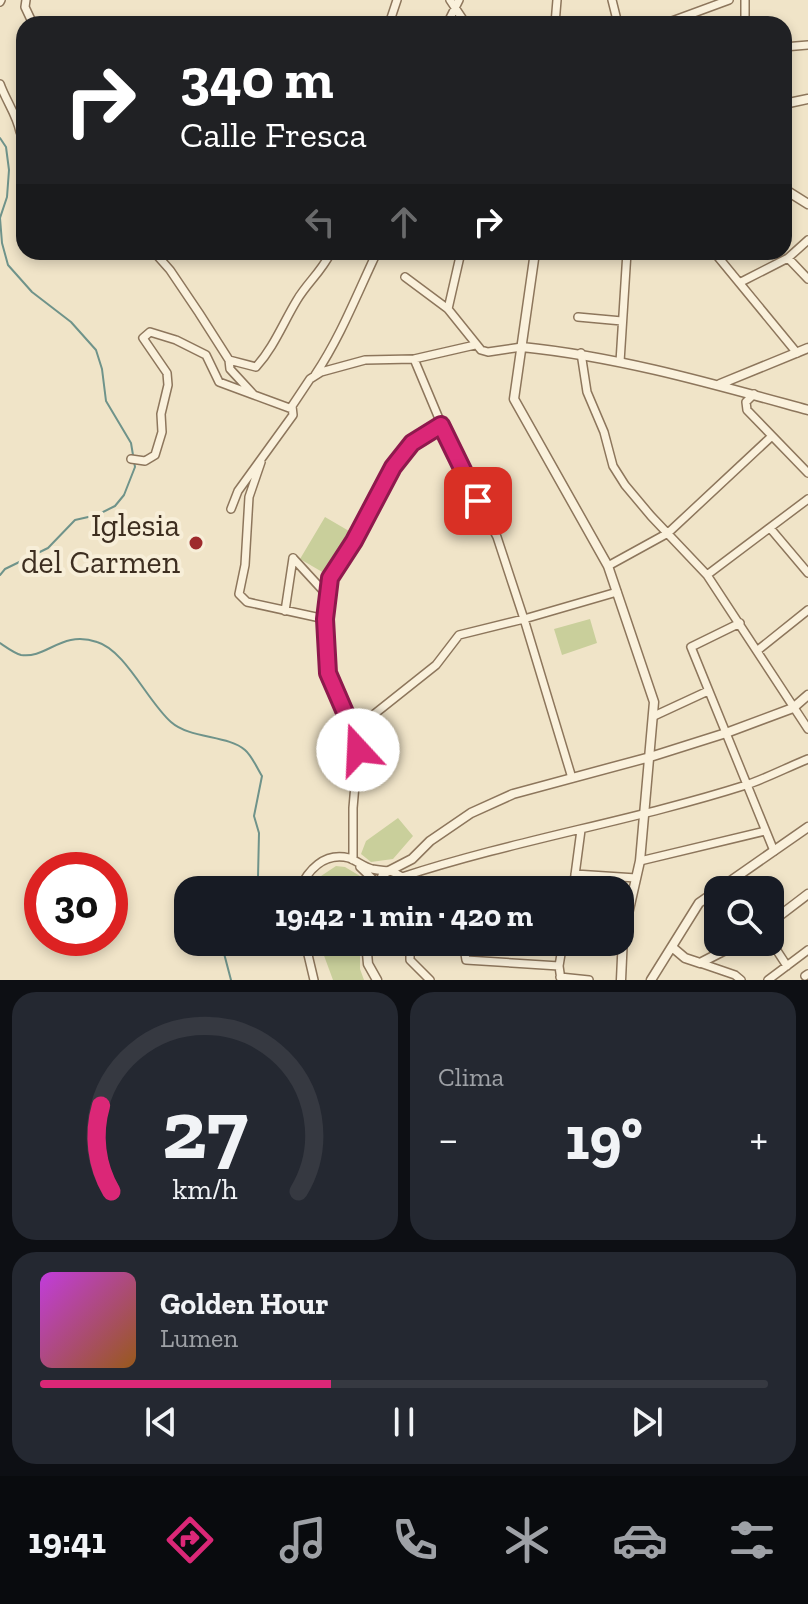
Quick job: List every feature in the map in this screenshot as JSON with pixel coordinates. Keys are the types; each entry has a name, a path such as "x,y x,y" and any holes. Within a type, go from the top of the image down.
{"street":[{"path":"686,16 729,0"},
{"path":"0,84 16,117"},
{"path":"792,254 808,240"},
{"path":"161,260 229,360 230,369 254,395"},
{"path":"229,360 256,367 268,354 299,296 327,260"},
{"path":"231,509 238,491 293,415 292,409 303,388 345,326 352,303 373,260"},
{"path":"448,309 459,260"},
{"path":"534,260 514,399 608,566 631,639 653,693 654,716 645,813 634,886"},
{"path":"620,362 626,260"},
{"path":"721,260 797,353"},
{"path":"741,282 784,260"},
{"path":"790,260 808,279"},
{"path":"405,277 448,309 475,345 488,352 522,347 581,353 735,388 808,410"},
{"path":"578,317 622,321"},
{"path":"131,459 145,461 155,455 162,432 161,414 168,385 167,373 143,338 150,332 176,340 206,355 219,382 292,409"},
{"path":"314,376 365,360 414,359 475,345"},
{"path":"719,384 808,348"},
{"path":"581,353 587,392 604,432 613,466 625,485 707,575 808,729"},
{"path":"414,359 441,425 497,537 572,778"},
{"path":"744,376 735,388 736,396 808,473"},
{"path":"745,406 754,394"},
{"path":"368,876 353,860 358,750 328,673 325,619 330,578 354,541 393,467 412,443 441,425"},
{"path":"608,566 668,533 772,436"},
{"path":"262,459 249,497 245,565 239,594 247,602 325,619"},
{"path":"707,575 808,499"},
{"path":"770,528 807,571"},
{"path":"285,611 293,558 328,596"},
{"path":"353,731 436,665 459,635 617,592"},
{"path":"758,650 808,610"},
{"path":"740,623 691,647 774,851"},
{"path":"654,716 708,691"},
{"path":"382,876 412,859 430,841 471,813 513,794 726,733 793,708 808,695"},
{"path":"306,876 318,863 331,858 353,860 368,869 392,870 402,877 465,856 581,830 748,784 808,759"},
{"path":"655,979 699,903 808,827"},
{"path":"581,830 575,874 636,878"},
{"path":"640,861 765,831"},
{"path":"784,912 808,894"},
{"path":"672,947 685,958 735,975 741,980"},
{"path":"768,980 808,950"},
{"path":"308,956 314,980"},
{"path":"367,956 377,980"},
{"path":"410,956 410,960 430,980"},
{"path":"465,956 466,960 559,966"},
{"path":"561,956 561,978 589,980"},
{"path":"621,980 622,956"},
{"path":"700,963 714,956"},
{"path":"780,956 787,966"}],"green space":[{"path":"325,517 349,531 324,573 300,559"},
{"path":"590,619 597,643 562,655 554,629"},
{"path":"398,818 413,836 393,859 371,862 361,854 366,841"},
{"path":"336,866 345,867 360,876 321,876"},
{"path":"324,956 360,956 364,980 333,980"}],"waterway":[{"path":"0,138 6,147 9,170 7,197 0,218 8,265 32,292 71,322 96,350 106,401 131,443 135,467 124,495 115,506 97,515 75,520 48,548 5,569 0,575"},
{"path":"0,643 18,654 30,655 74,640 97,642 117,655 171,722 188,731 229,742 245,750 262,776 254,816 259,833 258,876"},
{"path":"225,956 231,980"}],"place":[{"name":"Iglesia del Carmen","path":"196,543"}],"route":[{"path":"358,750 328,673 325,619 330,578 354,541 393,467 412,443 441,425 478,501"}]}
